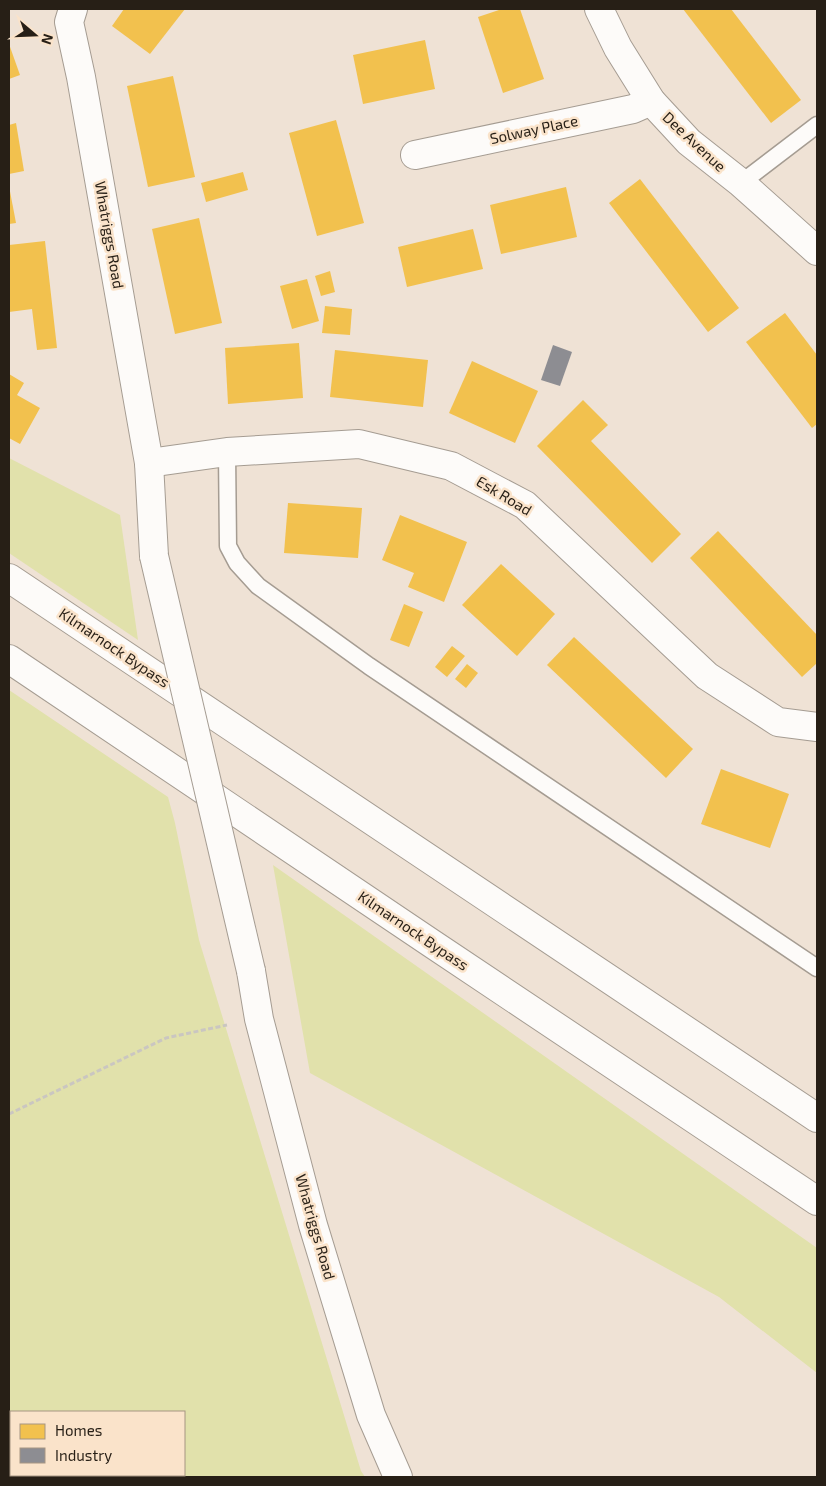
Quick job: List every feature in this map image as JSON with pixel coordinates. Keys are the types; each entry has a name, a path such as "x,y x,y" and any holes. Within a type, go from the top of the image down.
{"main road":[{"name":"Whatriggs Road","path":"73,9 69,22 81,77 149,463 154,556 251,971 259,1019 312,1225 371,1415 398,1477"},
{"name":"Dee Avenue","path":"599,9 618,48 651,101 689,142 741,184 817,251"},
{"name":"Solway Place","path":"415,156 633,109 651,101"},
{"name":"Esk Road","path":"149,463 227,452 359,444 451,466 525,505 707,676 778,722 817,727"},
{"name":"Kilmarnock Bypass","path":"9,578 817,1118"},
{"name":"Kilmarnock Bypass","path":"9,659 817,1201"}],"lane":[{"path":"741,184 817,125"},
{"path":"227,452 228,546 237,563 258,586 369,666 817,968"}],"path":[{"path":"9,1114 166,1038 259,1019"}],"green space":[{"path":"9,458 120,515 138,640 9,553"},
{"path":"9,690 168,797 199,940 361,1471 365,1477 9,1477"},
{"path":"273,865 817,1248 817,1373 719,1297 310,1073"}],"building: Homes":[{"path":"124,9 185,9 150,54 112,26"},
{"path":"502,9 520,9 544,79 503,93 478,17"},
{"path":"683,9 731,9 801,100 771,123"},
{"path":"425,40 435,89 363,104 353,55"},
{"path":"9,44 20,75 9,79"},
{"path":"173,76 195,177 148,187 127,86"},
{"path":"336,120 364,223 317,236 289,133"},
{"path":"16,123 24,171 9,174 9,125"},
{"path":"243,172 248,190 206,202 201,183"},
{"path":"640,179 739,308 708,332 609,203"},
{"path":"9,186 16,223 9,224"},
{"path":"566,187 577,237 501,254 490,205"},
{"path":"199,218 222,323 175,334 152,229"},
{"path":"473,229 483,269 407,287 398,247"},
{"path":"45,241 57,348 37,350 32,309 9,312 9,245"},
{"path":"330,271 335,292 321,296 315,276"},
{"path":"307,279 319,321 292,329 280,286"},
{"path":"325,306 352,309 350,335 322,333"},
{"path":"785,313 817,355 817,424 812,428 746,342"},
{"path":"299,343 303,398 228,404 225,348"},
{"path":"335,350 428,360 423,407 330,397"},
{"path":"472,361 538,391 515,443 449,413"},
{"path":"9,374 24,383 17,395 40,408 20,444 9,438"},
{"path":"583,400 608,425 591,441 681,534 652,563 537,446"},
{"path":"288,503 362,508 358,558 284,553"},
{"path":"400,515 467,542 444,602 408,587 414,573 382,560"},
{"path":"718,531 817,635 817,663 802,677 690,558"},
{"path":"501,564 555,614 517,656 462,605"},
{"path":"404,604 423,612 409,647 390,640"},
{"path":"574,637 693,749 666,778 547,665"},
{"path":"452,646 465,656 447,677 435,667"},
{"path":"467,664 478,673 466,688 455,679"},
{"path":"721,769 789,794 770,848 701,824"}],"building: Industry":[{"path":"553,345 572,352 560,386 541,380"}]}
